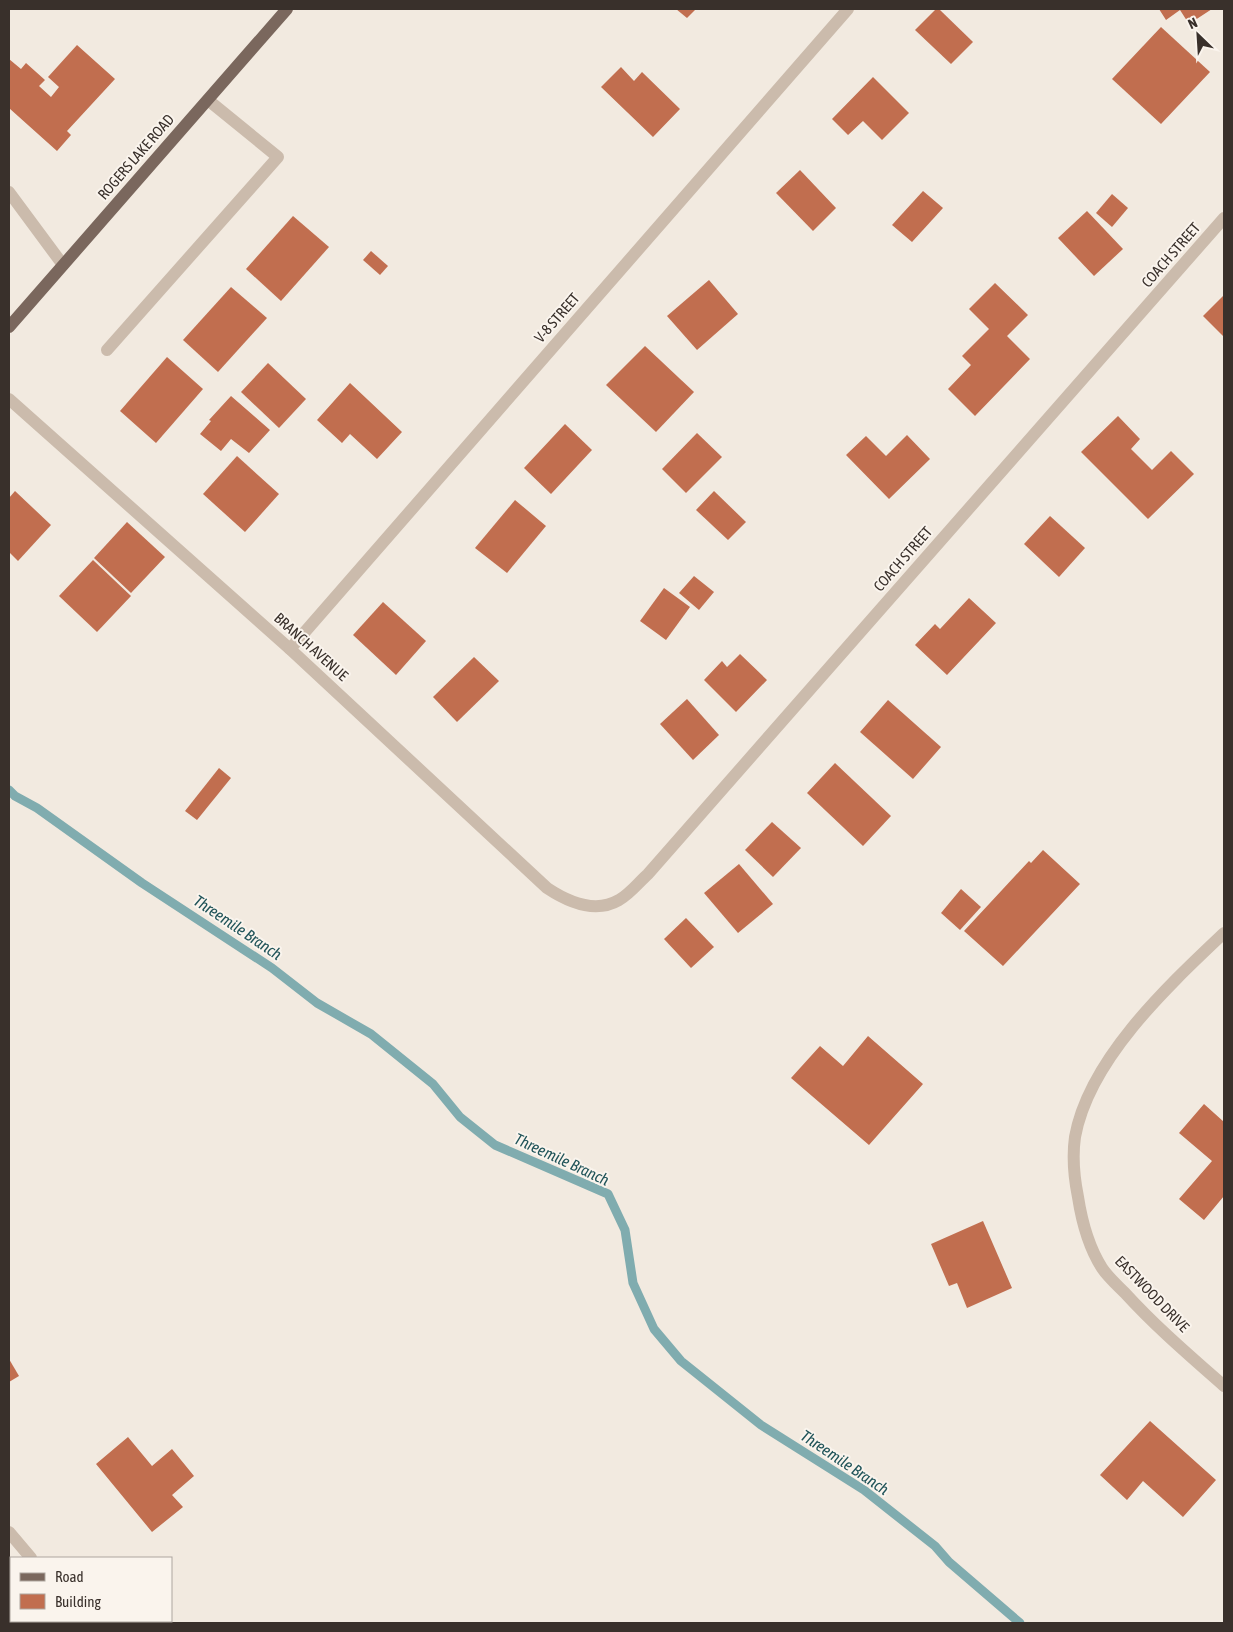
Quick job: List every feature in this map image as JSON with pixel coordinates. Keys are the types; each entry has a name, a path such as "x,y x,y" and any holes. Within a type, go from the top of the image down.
{"main road":[{"name":"ROGERS LAKE ROAD","path":"9,327 287,9"}],"street":[{"name":"V-8 STREET","path":"290,649 848,9"},
{"path":"107,350 278,157 208,100"},
{"path":"9,192 63,265"},
{"name":"COACH STREET","path":"596,907 619,900 648,874 1224,218"},
{"name":"BRANCH AVENUE","path":"9,399 290,649 547,888 565,900 596,907"},
{"name":"EASTWOOD DRIVE","path":"1224,933 1180,975 1117,1046 1099,1074 1083,1109 1075,1137 1073,1168 1082,1224 1091,1248 1103,1270 1144,1314 1224,1386"},
{"path":"9,1532 30,1557"}],"building":[{"path":"676,9 696,9 687,18"},
{"path":"936,9 939,9 973,42 951,64 915,30"},
{"path":"1159,9 1212,9 1189,24 1180,10 1166,20"},
{"path":"1161,27 1210,72 1161,124 1112,79"},
{"path":"77,45 115,79 67,131 71,135 57,151 9,108 9,59 21,69 26,63 45,80 39,86 51,97 59,87 48,77"},
{"path":"621,67 634,81 642,72 680,109 653,137 601,87"},
{"path":"873,77 909,113 882,140 863,121 848,135 832,119"},
{"path":"800,170 836,208 813,231 776,193"},
{"path":"923,191 943,208 912,242 892,225"},
{"path":"1112,194 1128,208 1112,227 1096,213"},
{"path":"1087,211 1123,249 1094,276 1058,238"},
{"path":"293,216 329,247 281,301 246,269"},
{"path":"371,251 388,266 380,275 363,260"},
{"path":"709,280 738,314 697,350 667,316"},
{"path":"995,283 1028,315 1007,336 1030,359 975,416 948,389 971,365 962,356 989,329 969,309"},
{"path":"231,287 267,318 218,372 183,340"},
{"path":"1224,295 1224,337 1203,316"},
{"path":"645,346 694,392 656,432 606,385"},
{"path":"167,357 203,389 156,443 120,411"},
{"path":"268,363 306,399 279,428 241,392"},
{"path":"350,383 402,432 377,459 350,434 342,443 317,420"},
{"path":"231,396 270,430 249,453 231,439 221,451 200,434 211,421 209,420"},
{"path":"1118,416 1140,439 1131,449 1152,470 1171,451 1194,474 1148,519 1081,452"},
{"path":"565,424 592,450 551,494 524,468"},
{"path":"697,433 722,457 686,493 662,469"},
{"path":"907,435 930,459 889,499 846,455 866,436 886,456"},
{"path":"237,456 279,494 245,532 203,494"},
{"path":"15,491 51,525 18,561 9,552 9,498"},
{"path":"714,491 746,522 728,540 696,510"},
{"path":"515,500 546,526 507,573 475,548"},
{"path":"1050,516 1085,548 1059,577 1024,544"},
{"path":"127,522 165,557 131,593 94,558"},
{"path":"93,560 131,596 97,632 59,596"},
{"path":"694,576 714,592 699,610 679,593"},
{"path":"664,588 690,607 666,640 640,621"},
{"path":"969,598 996,623 947,675 915,645 935,624 940,629"},
{"path":"383,602 426,641 396,675 353,635"},
{"path":"740,654 767,680 736,712 704,680 722,661 727,667"},
{"path":"474,657 499,681 457,722 433,697"},
{"path":"687,699 719,735 693,760 660,724"},
{"path":"888,700 941,747 913,779 860,732"},
{"path":"835,763 891,816 863,846 807,793"},
{"path":"219,768 231,778 197,820 185,811"},
{"path":"772,822 801,848 773,877 745,850"},
{"path":"1043,850 1080,884 1003,966 964,931 1029,861 1031,863"},
{"path":"739,864 773,904 738,933 704,893"},
{"path":"961,889 981,907 960,930 941,913"},
{"path":"686,918 714,947 691,968 664,939"},
{"path":"868,1036 923,1084 869,1145 791,1078 820,1046 843,1066"},
{"path":"1204,1104 1224,1122 1224,1196 1204,1220 1179,1199 1212,1161 1179,1133"},
{"path":"983,1221 1012,1288 967,1308 957,1283 949,1286 931,1244"},
{"path":"9,1359 19,1376 9,1382"},
{"path":"1150,1421 1216,1480 1183,1517 1143,1481 1127,1500 1100,1475"},
{"path":"128,1437 152,1466 172,1449 194,1476 172,1495 183,1507 152,1532 96,1464"}],"waterway":[{"name":"Threemile Branch","path":"9,790 142,883 272,968 317,1003 371,1034 433,1084 460,1117 495,1145 608,1194 625,1230 633,1283 654,1329 681,1361 761,1425 864,1490 935,1546 949,1562 1020,1623"}]}
